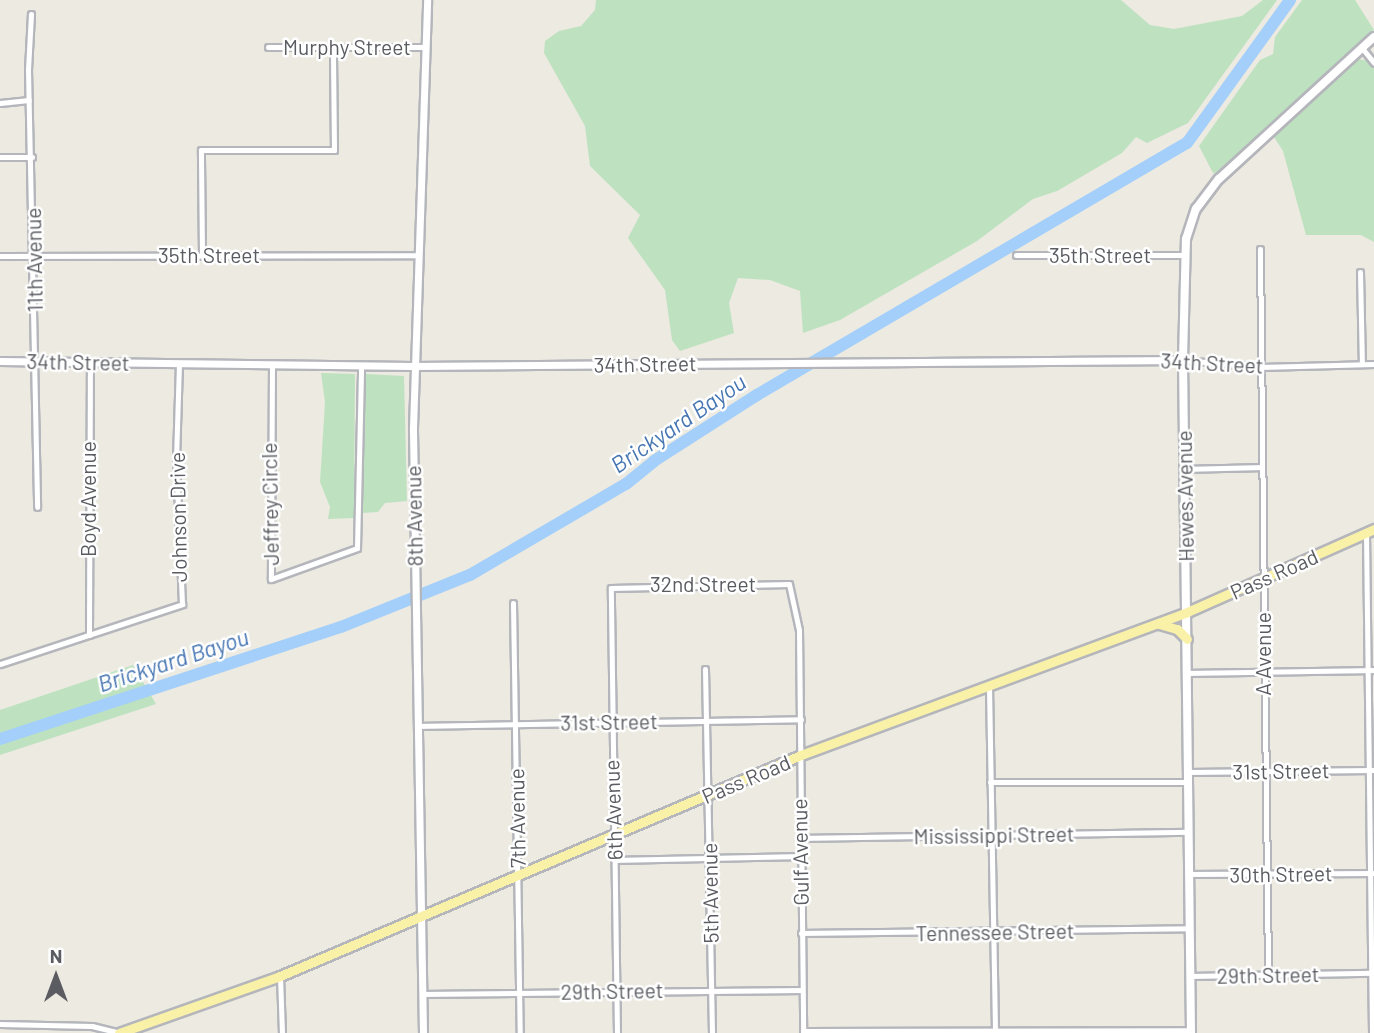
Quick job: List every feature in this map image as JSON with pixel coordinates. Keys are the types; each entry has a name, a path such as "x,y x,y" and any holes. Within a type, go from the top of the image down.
{"main road":[{"name":"Hewes Avenue","path":"1191,1031 1182,360 1184,255 1192,218 1211,188 1374,37"},
{"name":"Pass Road","path":"119,1033 280,976 801,755 1187,612 1370,531"},
{"path":"1157,623 1177,629 1187,639"}],"street":[{"name":"8th Avenue","path":"424,1033 414,612 413,366 427,0"},
{"name":"11th Avenue","path":"32,14 29,100 37,507"},
{"name":"Murphy Street","path":"268,47 426,47"},
{"path":"202,254 201,150 334,150 333,47"},
{"path":"1362,48 1374,63"},
{"path":"0,103 29,100"},
{"path":"0,157 32,157"},
{"name":"A Avenue","path":"1260,249 1268,975"},
{"name":"35th Street","path":"0,256 418,255"},
{"name":"35th Street","path":"1016,255 1184,255"},
{"path":"1360,272 1362,364"},
{"name":"34th Street","path":"0,361 413,366 1182,360 1260,366 1374,364"},
{"name":"Boyd Avenue","path":"89,635 90,362"},
{"name":"Johnson Drive","path":"0,664 181,604 176,459 179,364"},
{"name":"Jeffrey Circle","path":"272,365 271,579 358,546 361,365"},
{"path":"1184,469 1262,467"},
{"path":"1370,531 1366,670 1371,770 1372,1033"},
{"name":"32nd Street","path":"611,588 789,584 792,588"},
{"name":"6th Avenue","path":"611,588 610,721 617,1033"},
{"name":"Gulf Avenue","path":"792,588 799,630 803,1032"},
{"name":"7th Avenue","path":"513,603 520,1033"},
{"name":"5th Avenue","path":"705,669 712,1033"},
{"path":"1187,673 1374,670"},
{"path":"989,685 995,1033"},
{"name":"31st Street","path":"417,726 801,719"},
{"name":"31st Street","path":"1188,772 1371,770"},
{"path":"990,782 1188,782"},
{"name":"Mississippi Street","path":"800,838 1188,832"},
{"path":"615,860 800,856"},
{"name":"30th Street","path":"1189,874 1371,873"},
{"name":"Tennessee Street","path":"801,933 1189,929"},
{"name":"29th Street","path":"1191,976 1371,973"},
{"path":"280,976 282,1033"},
{"name":"29th Street","path":"423,995 802,990"},
{"path":"0,1024 92,1026 119,1033"},
{"path":"803,1032 1191,1031"}],"green space":[{"path":"596,0 1121,0 1150,25 1174,29 1242,16 1263,0 1277,0 1188,123 1147,143 1136,137 1122,153 1057,191 1033,199 977,241 840,320 803,333 800,291 770,280 738,278 729,303 734,333 680,351 672,340 665,290 628,238 640,215 590,166 585,126 544,53 545,41 559,31 581,26 595,10"},
{"path":"1302,0 1355,0 1374,30 1220,172 1213,173 1199,146 1260,60 1273,54 1275,37"},
{"path":"1354,58 1368,61 1374,68 1374,242 1361,235 1306,235 1283,151 1272,134"},
{"path":"321,373 355,374 354,518 328,519 330,507 320,482 325,402"},
{"path":"366,374 404,376 407,501 385,503 378,512 362,513"},
{"path":"133,665 156,704 0,755 0,710"}],"waterway":[{"name":"Brickyard Bayou","path":"0,739 341,627 470,575 626,484 654,461 757,395 1187,143 1290,0"}]}
